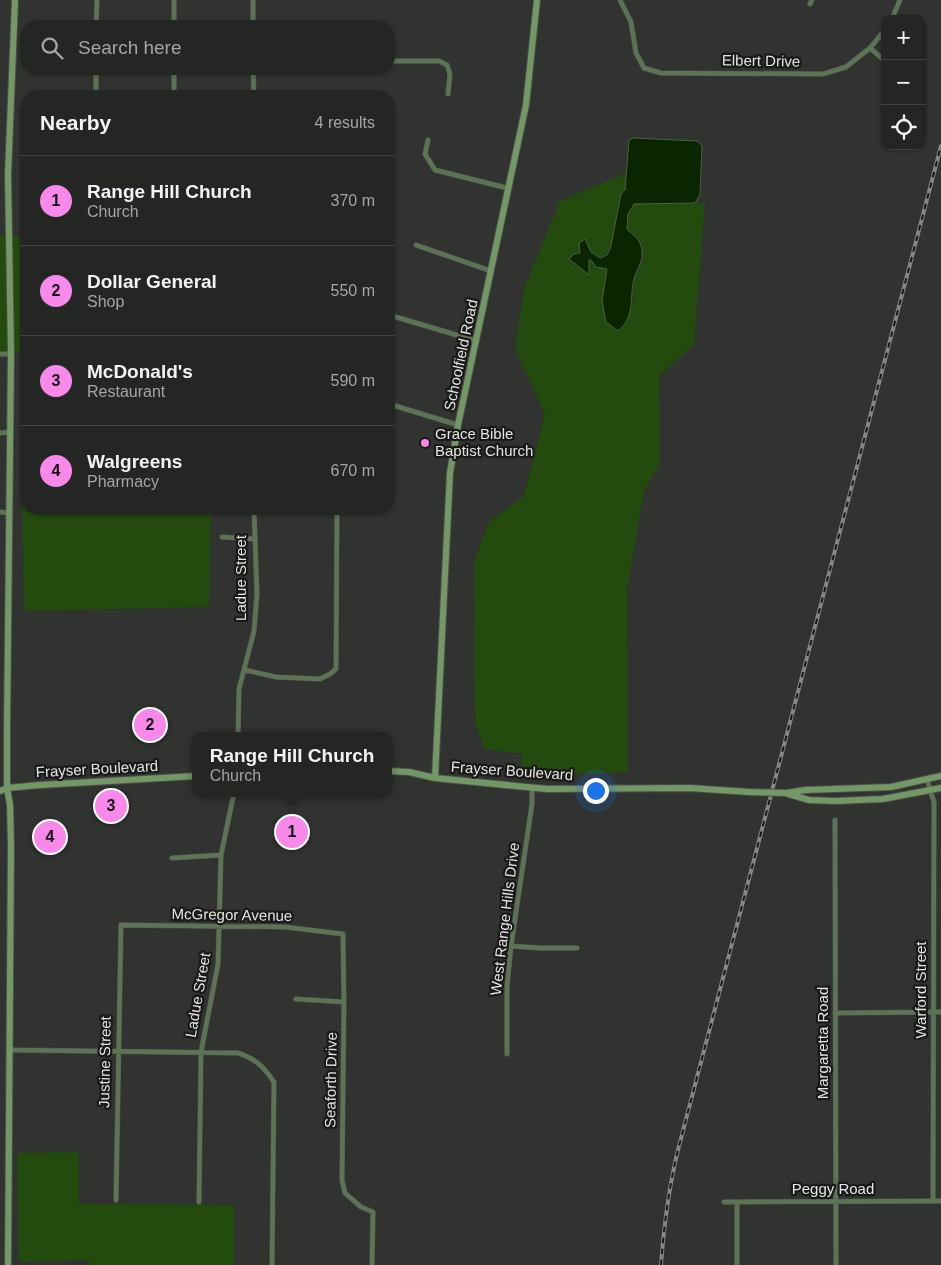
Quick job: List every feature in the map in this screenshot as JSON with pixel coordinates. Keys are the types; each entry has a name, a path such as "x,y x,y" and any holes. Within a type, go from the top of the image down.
{"main road":[{"path":"8,1265 12,846 10,805 7,788 11,432 8,175 15,0"},
{"name":"Schoolfield Road","path":"435,778 450,473 458,425 526,105 537,0"},
{"name":"Frayser Boulevard","path":"392,771 409,772 435,778 547,789 690,788 786,793"},
{"name":"Frayser Boulevard","path":"0,791 7,788 192,776"},
{"path":"786,793 805,790 891,787 941,776"},
{"path":"786,793 809,800 835,801 885,798 941,788"}],"street":[{"path":"96,0 96,20"},
{"path":"174,0 174,20"},
{"path":"253,0 253,20"},
{"name":"Elbert Drive","path":"620,0 631,22 636,53 644,68 661,73 823,74 846,67 870,48 881,35"},
{"path":"894,15 900,0"},
{"path":"870,48 884,60"},
{"path":"395,61 439,61 447,65 450,74 448,94"},
{"path":"96,75 96,90"},
{"path":"174,75 174,90"},
{"path":"253,75 254,90"},
{"path":"428,140 425,154 435,170 508,188"},
{"path":"416,245 491,271"},
{"path":"395,317 477,342"},
{"path":"0,354 11,354"},
{"path":"395,406 458,425"},
{"path":"0,433 11,432"},
{"path":"0,512 9,513"},
{"name":"Ladue Street","path":"238,732 239,689 254,631 256,603 254,515"},
{"path":"245,670 276,677 320,679 336,669 337,515"},
{"path":"222,537 254,539"},
{"name":"Warford Street","path":"927,780 934,802 933,1201"},
{"name":"West Range Hills Drive","path":"507,1054 511,946 532,804 532,787"},
{"name":"Ladue Street","path":"199,1202 201,1052 218,964 220,856 233,797"},
{"path":"934,802 941,802"},
{"name":"Margaretta Road","path":"835,820 836,1265"},
{"path":"172,858 220,856"},
{"name":"McGregor Avenue","path":"121,925 284,928 343,934"},
{"name":"Justine Street","path":"116,1200 121,925"},
{"name":"Seaforth Drive","path":"343,934 342,1180 345,1193 361,1207 373,1212 372,1265"},
{"path":"511,946 577,948"},
{"path":"296,999 344,1002"},
{"path":"836,1013 941,1012"},
{"path":"10,1050 238,1053 250,1057 263,1067 274,1082 272,1265"},
{"name":"Peggy Road","path":"724,1202 941,1201"},
{"path":"737,1202 737,1265"}],"shaded area":[{"path":"633,138 697,141 702,146 700,195 695,203 634,204 628,214 627,229 639,241 642,255 634,278 629,315 627,321 618,331 606,322 602,301 607,269 596,267 589,260 589,275 569,259 574,254 580,253 579,243 585,239 591,252 600,258 607,255 611,246 621,194 625,190 629,140"},
{"path":"626,173 620,215 606,255 600,258 591,252 585,239 589,274 588,260 591,259 607,269 602,301 632,308 633,282 643,260 640,242 627,229 628,214 634,204 705,203 694,344 659,376 660,463 644,491 627,589 628,772 518,777 523,754 485,749 475,724 474,562 489,522 524,496 545,414 515,348 524,289 560,201"},
{"path":"0,235 20,236 20,353 0,352"},
{"path":"23,515 211,515 209,607 24,611"},
{"path":"79,1152 79,1204 234,1205 234,1265 89,1265 89,1260 19,1262 17,1153"}],"railway":[{"path":"661,1265 667,1205 679,1146 941,146"}],"place":[{"name":"Grace Bible Baptist Church","path":"425,443"},
{"name":"Dollar General","path":"150,725"},
{"name":"McDonald's","path":"111,806"},
{"name":"Range Hill Church","path":"292,832"},
{"name":"Walgreens","path":"50,837"}]}
